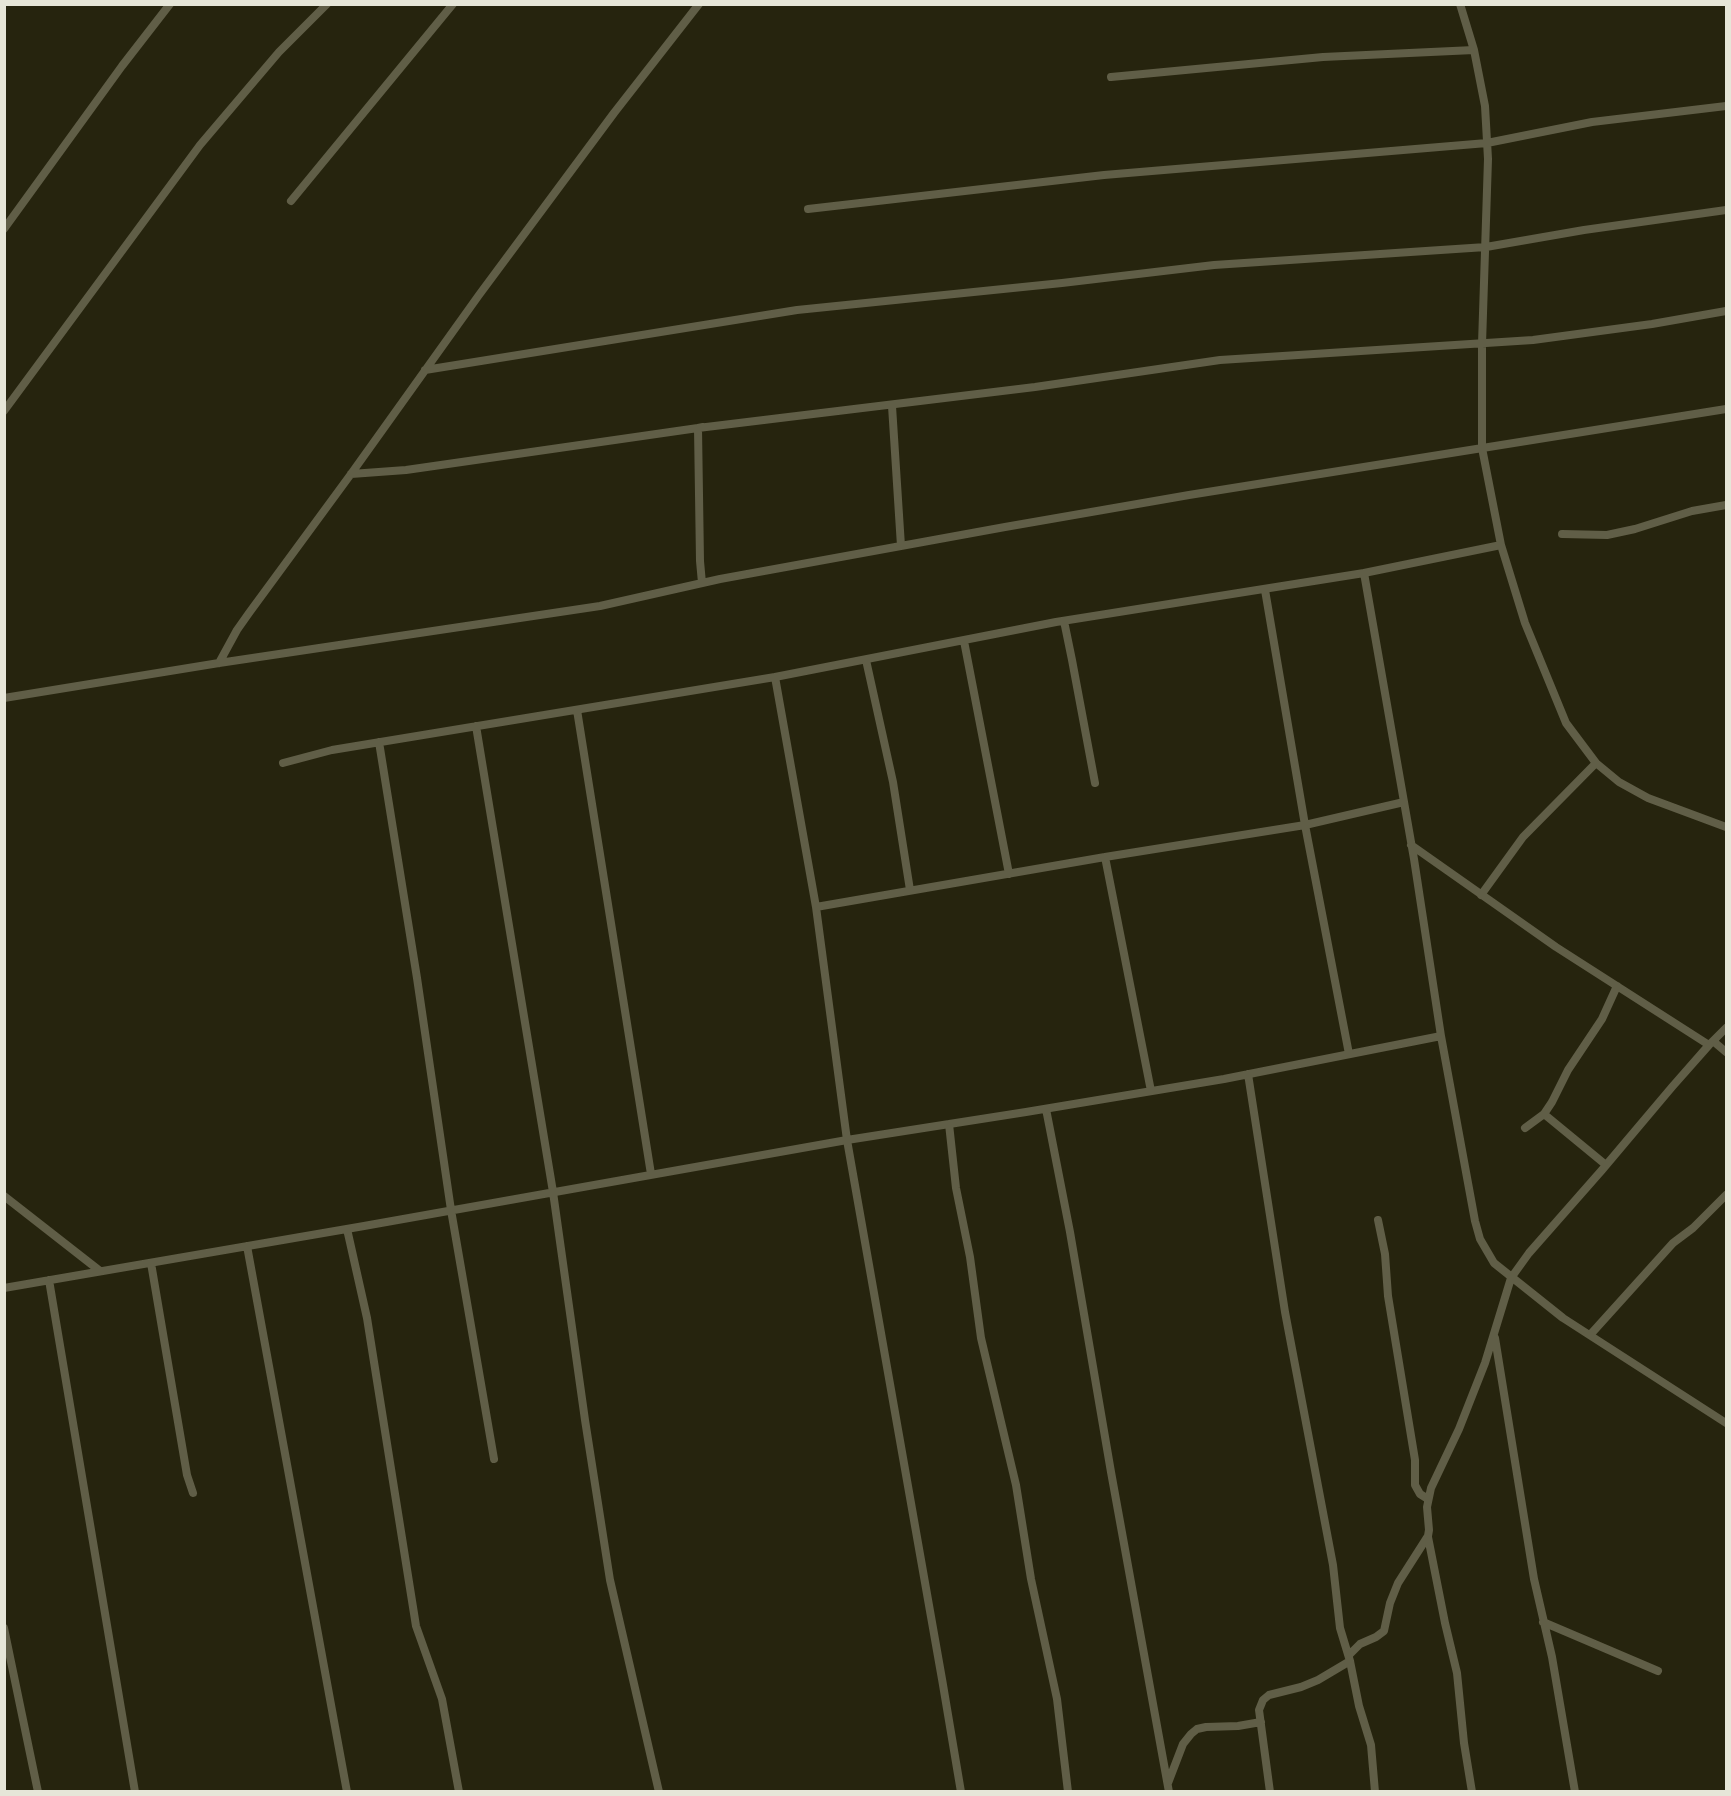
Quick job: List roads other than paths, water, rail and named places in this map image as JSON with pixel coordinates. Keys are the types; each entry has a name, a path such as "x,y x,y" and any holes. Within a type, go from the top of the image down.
{"street":[{"path":"4,229 122,66 170,4"},
{"path":"4,411 200,145 279,52 327,4"},
{"path":"291,201 453,4"},
{"path":"219,663 243,621 486,285 614,113 699,4"},
{"path":"1460,4 1474,50 1485,106 1487,143 1482,448 1501,545 1525,623 1566,723 1596,764 1619,782 1648,798 1726,827"},
{"path":"1111,76 1323,57 1474,50"},
{"path":"808,209 1104,175 1487,143 1592,122 1726,106"},
{"path":"425,370 796,310 1215,265 1486,247 1584,230 1726,210"},
{"path":"351,474 406,470 698,428 1035,387 1220,360 1533,340 1652,324 1726,311"},
{"path":"698,428 760,423 960,399 1076,381"},
{"path":"892,406 901,546"},
{"path":"4,698 600,606 702,583 1189,495 1726,409"},
{"path":"698,428 702,583"},
{"path":"1562,534 1607,535 1635,529 1692,511 1726,505"},
{"path":"284,763 332,750 775,678 1064,621 1364,573 1501,545"},
{"path":"1364,573 1404,802 1441,1036 1475,1221 1486,1250 1494,1263 1563,1318 1726,1423"},
{"path":"1265,590 1305,825 1348,1054"},
{"path":"1064,621 1095,783"},
{"path":"964,640 1009,874"},
{"path":"867,660 894,782 910,891"},
{"path":"775,678 816,907 847,1140 961,1791"},
{"path":"577,710 651,1174"},
{"path":"476,726 553,1192 610,1580 658,1791"},
{"path":"379,742 451,1210 494,1459"},
{"path":"1481,895 1523,837 1596,764"},
{"path":"816,907 1305,825 1404,802"},
{"path":"1411,845 1556,947 1726,1052"},
{"path":"1105,857 1151,1091"},
{"path":"1525,1128 1544,1114 1568,1070 1602,1019 1617,986"},
{"path":"1473,1791 1464,1743 1457,1673 1442,1612 1428,1536 1428,1499 1485,1363 1511,1278 1529,1253 1726,1028"},
{"path":"4,1288 847,1140 1248,1074 1441,1036"},
{"path":"1248,1074 1285,1312 1333,1565 1340,1628 1350,1658 1359,1706 1371,1745 1375,1791"},
{"path":"1046,1109 1070,1233 1167,1788"},
{"path":"1544,1114 1606,1165"},
{"path":"949,1124 956,1188 970,1257 981,1338 1016,1485 1031,1579 1056,1699 1068,1791"},
{"path":"4,1196 100,1271"},
{"path":"1590,1335 1673,1243 1693,1228 1726,1196"},
{"path":"1378,1220 1415,1460 1415,1485 1420,1494 1428,1499"},
{"path":"347,1229 367,1318 416,1626 442,1700 459,1791"},
{"path":"247,1246 347,1791"},
{"path":"151,1263 192,1493"},
{"path":"50,1280 135,1791"},
{"path":"1494,1335 1534,1579 1552,1657 1575,1791"},
{"path":"1270,1791 1259,1710 1263,1700 1269,1695 1318,1680 1350,1658 1360,1644 1384,1631 1390,1603 1398,1583 1428,1536"},
{"path":"1543,1622 1658,1671"},
{"path":"4,1628 38,1791"},
{"path":"1167,1788 1183,1744 1197,1729 1261,1722"}]}
